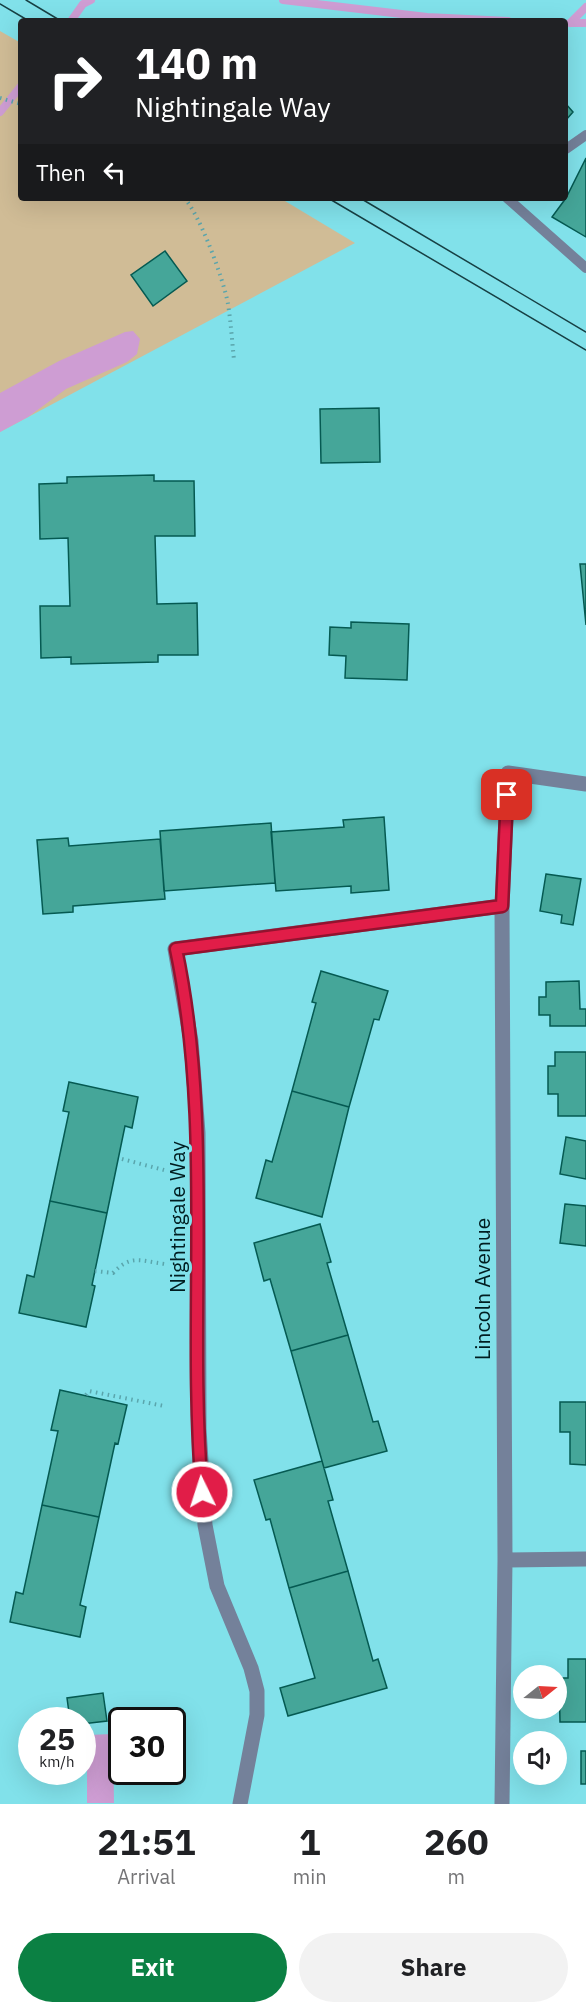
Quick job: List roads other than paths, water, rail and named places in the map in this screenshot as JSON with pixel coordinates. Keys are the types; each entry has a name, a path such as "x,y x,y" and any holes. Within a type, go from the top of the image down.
{"street":[{"name":"Lincoln Avenue","path":"502,1804 505,1560 502,906 508,773 586,784"},
{"name":"Nightingale Way","path":"240,1804 257,1715 257,1691 251,1668 218,1586 205,1525 199,1429 198,1133 190,1031 176,949 502,906"},
{"path":"505,1560 586,1560"}],"lane":[{"path":"568,148 586,135"},
{"path":"510,201 586,268"}],"waterway":[{"path":"73,18 83,4 91,0"},
{"path":"283,0 447,18"},
{"path":"570,23 586,7"},
{"path":"570,23 586,23"},
{"path":"0,112 18,90"}],"tram line":[{"path":"26,0 56,18"},
{"path":"0,4 24,18"},
{"path":"333,201 586,350"},
{"path":"365,201 586,332"}]}
